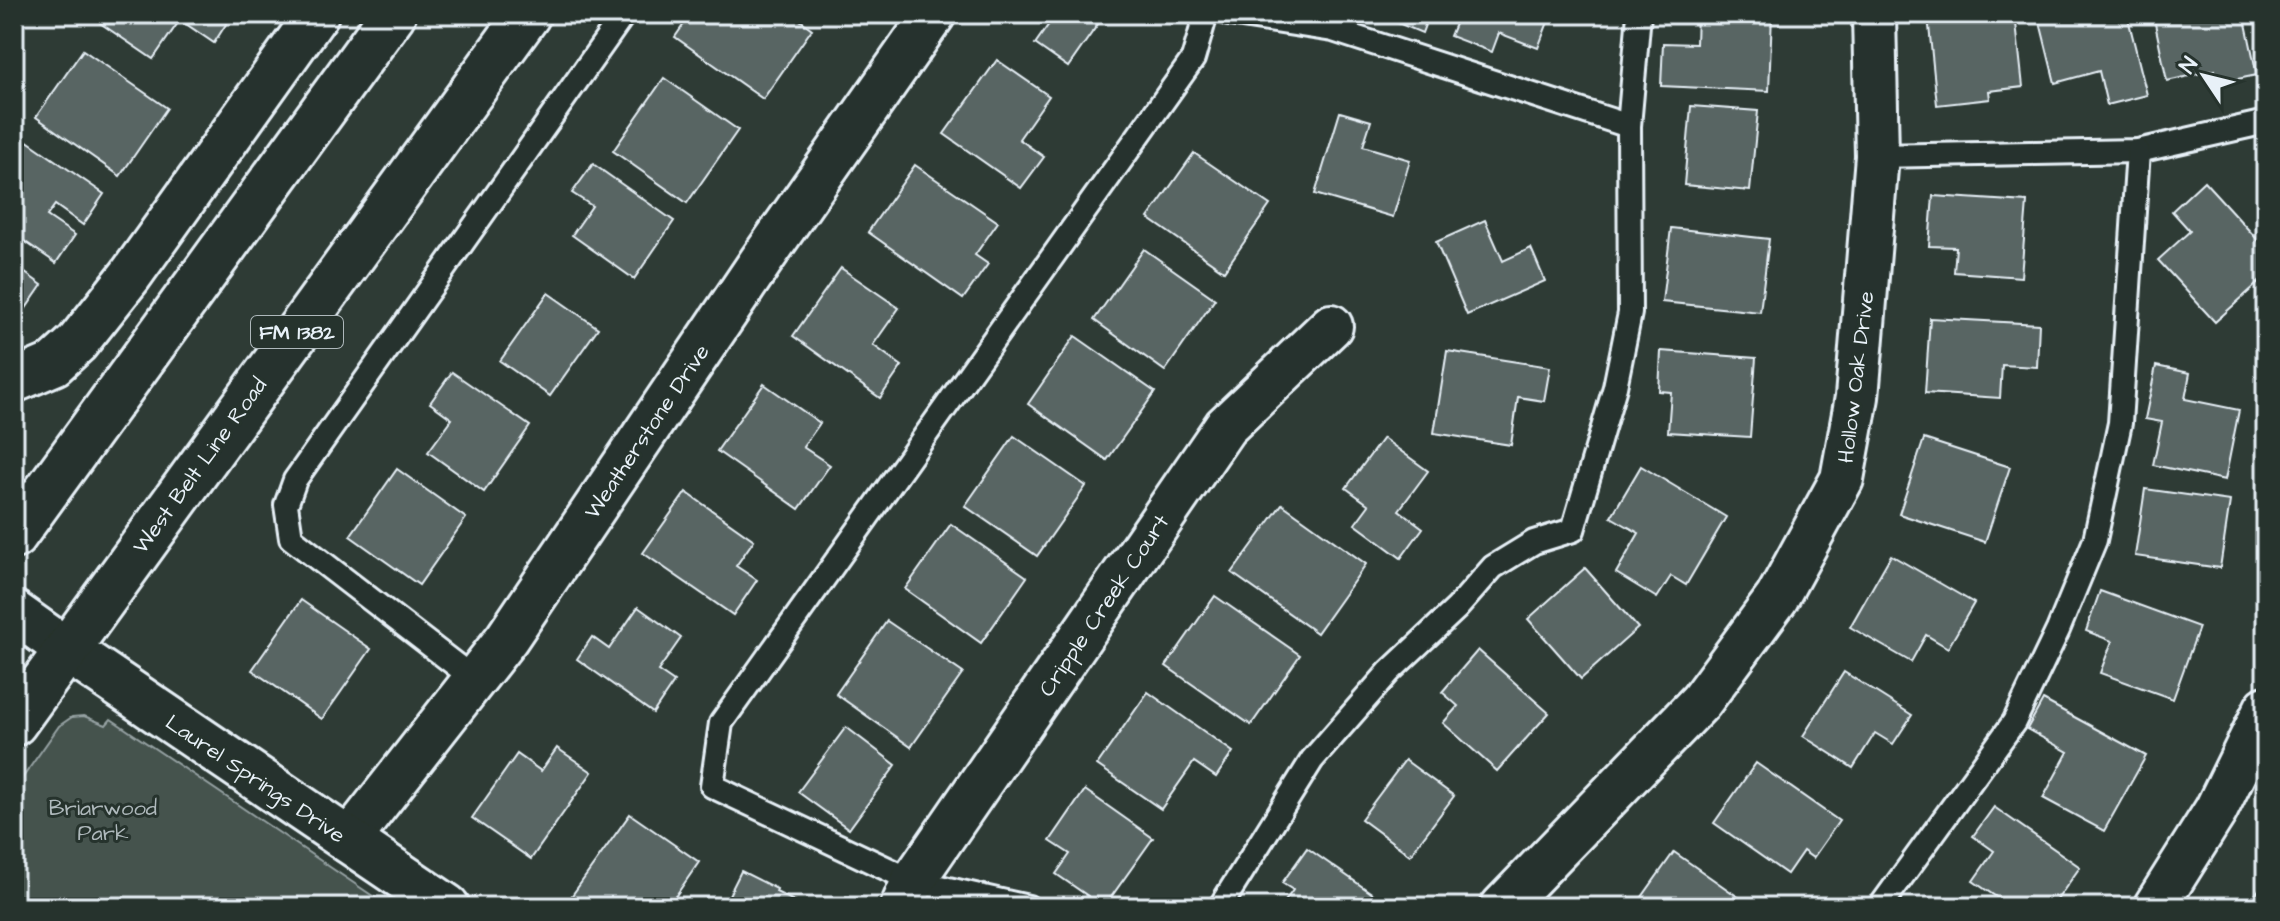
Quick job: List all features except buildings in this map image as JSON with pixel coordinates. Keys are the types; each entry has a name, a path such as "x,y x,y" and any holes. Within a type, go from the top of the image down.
{"main road":[{"path":"14,536 393,14"},
{"name":"West Belt Line Road","path":"14,723 528,14"},
{"name":"Laurel Springs Drive","path":"66,649 447,907"}],"street":[{"path":"14,381 54,364 77,343 130,276 317,14"},
{"name":"Weatherstone Drive","path":"348,841 507,638 761,261 934,14"},
{"name":"Hollow Oak Drive","path":"1502,907 1701,701 1777,598 1842,479 1857,397 1877,156 1874,14"},
{"name":"Cripple Creek Court","path":"908,894 1225,427 1331,326"},
{"path":"14,612 66,649"},
{"path":"2155,907 2216,810 2266,708"}],"lane":[{"path":"474,679 291,538 286,505 295,480 624,14"},
{"path":"1028,907 908,894 712,786 721,723 1193,59 1206,14"},
{"path":"1229,14 1333,30 1629,126"},
{"path":"1220,907 1312,760 1389,672 1457,608 1493,567 1534,542 1573,530 1615,387 1630,313 1629,126 1639,14"},
{"path":"1877,156 2138,151 2266,122"},
{"path":"1880,907 2014,722 2058,630 2095,540 2120,423 2138,151"}],"green space":[{"name":"Briarwood Park","path":"84,716 106,725 111,719 389,907 14,907 14,790 59,726 72,717"}]}
